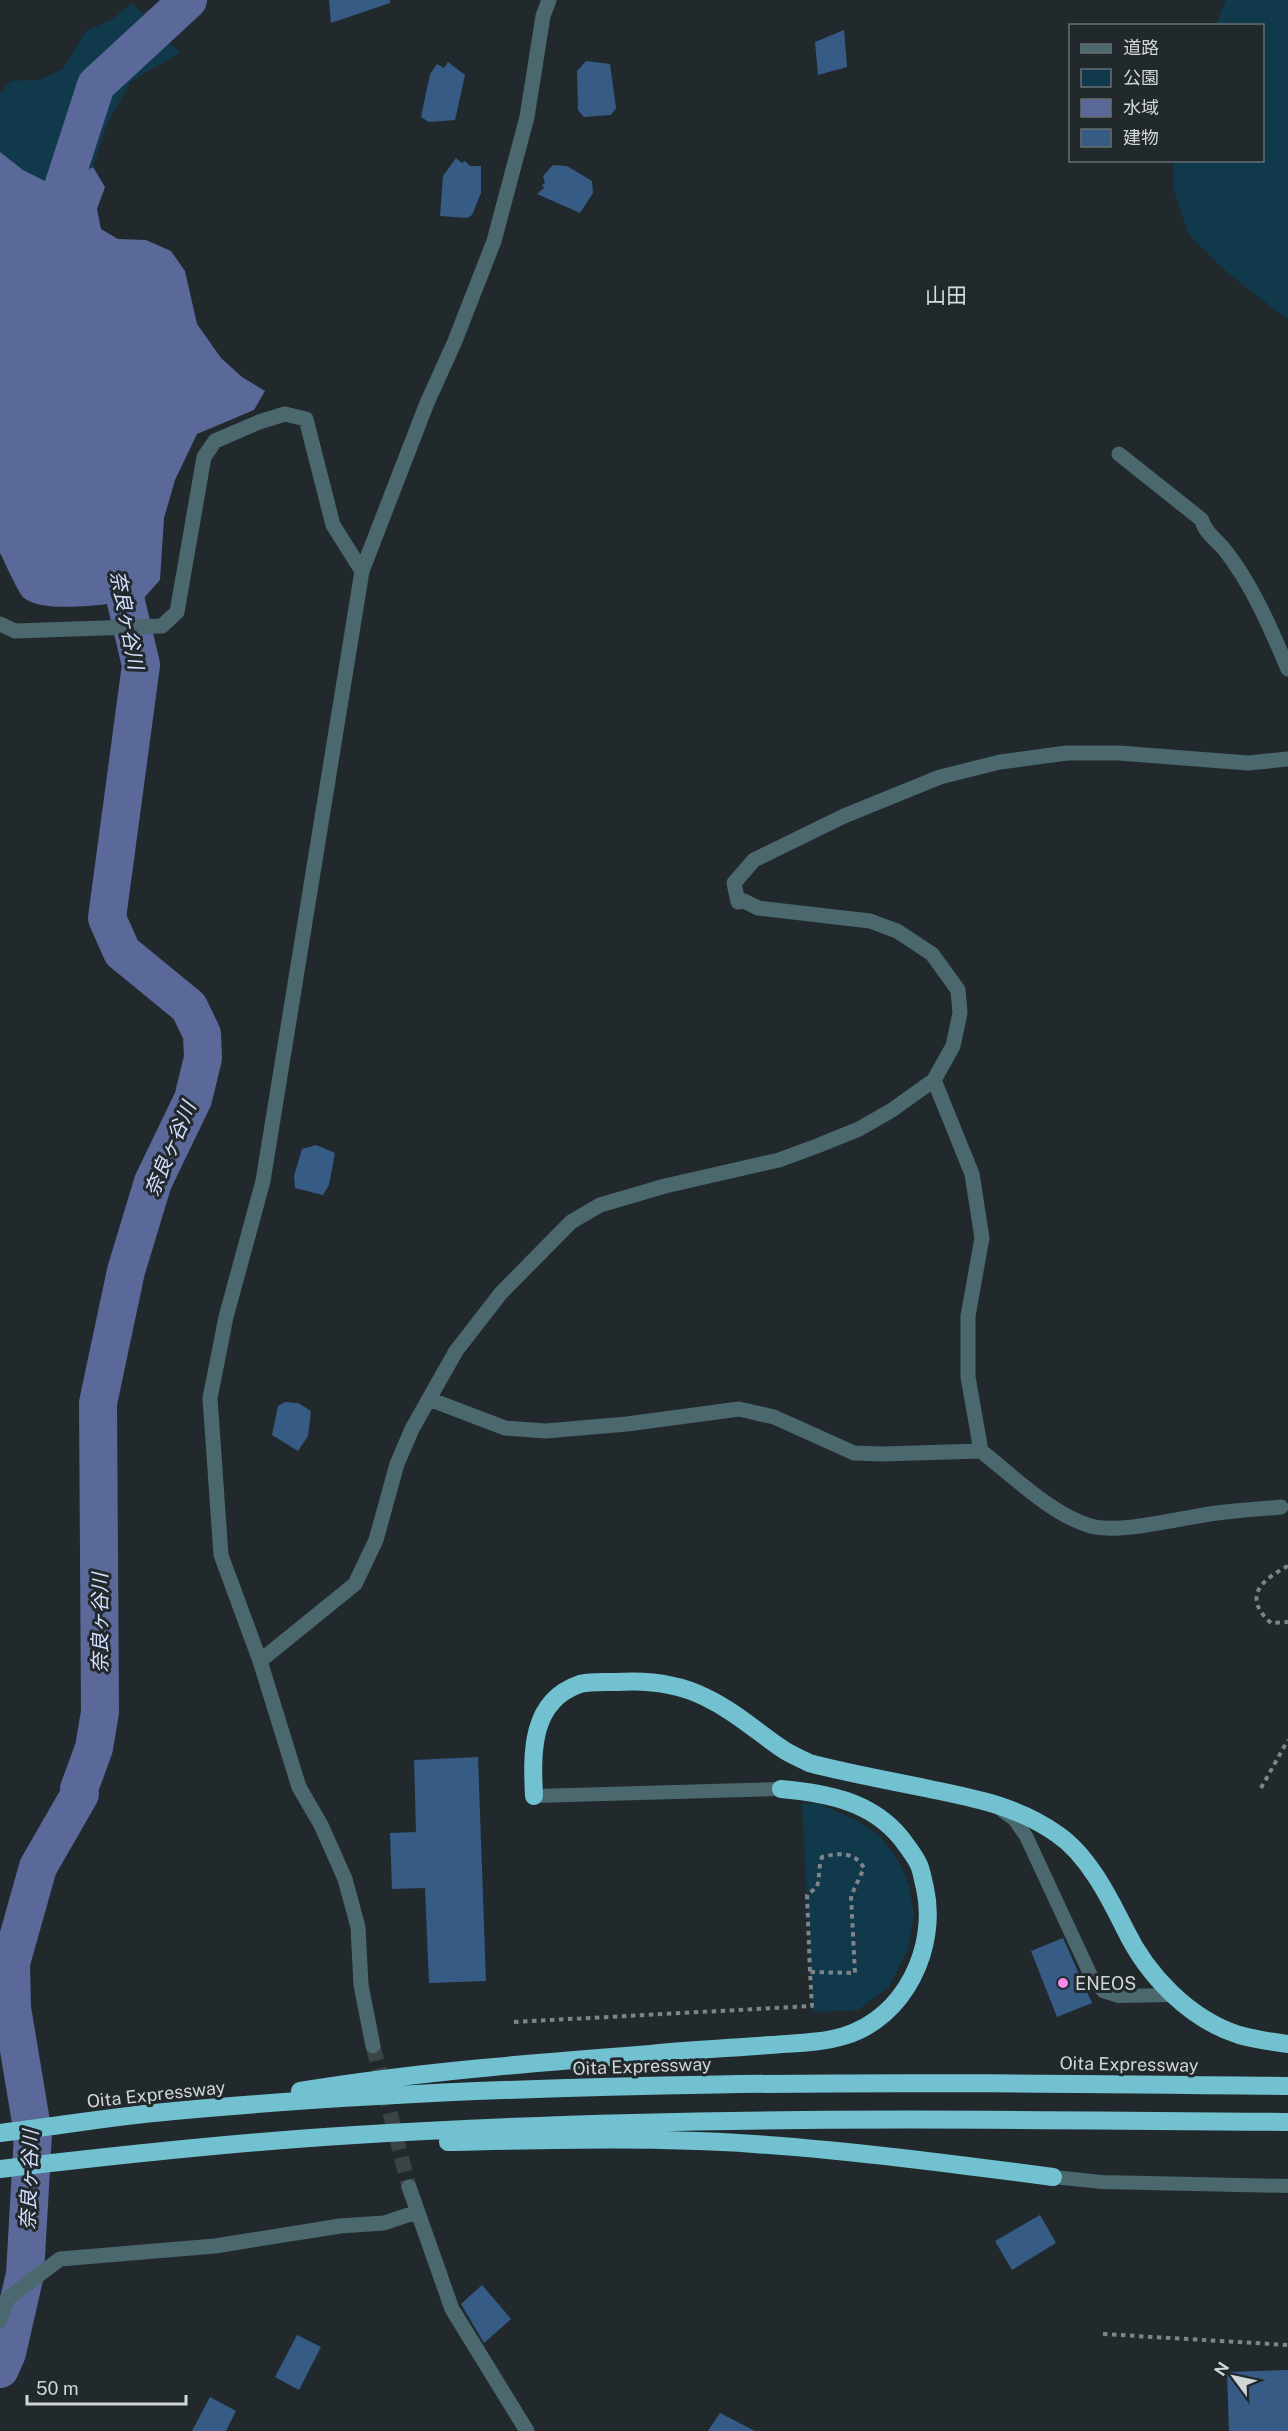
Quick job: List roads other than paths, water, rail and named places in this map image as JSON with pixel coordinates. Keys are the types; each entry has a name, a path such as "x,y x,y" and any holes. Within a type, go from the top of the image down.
{"highway":[{"path":"534,1796 532,1760 536,1733 546,1709 561,1693 582,1683 632,1681 671,1685 702,1695 731,1710 782,1749 809,1762 841,1771 992,1802 1024,1815 1059,1834 1086,1863 1107,1892 1126,1932 1148,1968 1173,1995 1203,2017 1238,2034 1288,2044"},
{"path":"171,2111 364,2080 650,2054 805,2043 844,2036 873,2023 897,2000 918,1969 927,1938 928,1902 920,1866 900,1838 876,1813 840,1798 811,1791 781,1789"},
{"name":"Oita Expressway","path":"0,2133 171,2111 362,2096 704,2084 896,2082 1288,2086"},
{"path":"0,2169 174,2149 377,2133 715,2121 919,2118 1288,2122"},
{"path":"174,2149 247,2153 387,2144 540,2140 751,2144 861,2153 1053,2177"}],"street":[{"path":"373,2046 361,1985 358,1927 345,1879 321,1825 299,1787 260,1661 221,1555 210,1398 226,1317 263,1181 286,1046 322,804 362,571 427,403 455,341 494,241 527,117 543,16 549,0"},
{"path":"0,624 15,631 162,626 177,612 204,457 215,441 285,414 306,419 333,525 362,571"},
{"path":"1119,454 1202,520 1203,526 1225,550 1266,616 1288,669"},
{"path":"260,1661 355,1584 376,1540 397,1464 456,1351 501,1293 571,1222 600,1205 665,1186 779,1160 817,1146 859,1129 892,1110 934,1080 953,1046 960,1013 958,990 932,954 897,931 870,921 758,908 744,901 738,902 734,883 754,860 844,816 940,777 1000,762 1068,753 1119,753 1248,763 1288,759"},
{"path":"934,1080 972,1174 982,1238 968,1316 968,1377 981,1451"},
{"path":"429,1399 506,1428 546,1431 627,1424 739,1409 774,1417 854,1453 981,1451 1038,1496 1071,1518 1096,1527 1132,1526 1219,1512 1281,1507"},
{"path":"409,2187 452,2309 527,2431"},
{"path":"0,2319 6,2299 60,2259 215,2246 340,2226 384,2223 417,2212"}],"lane":[{"path":"534,1796 781,1789"},
{"path":"992,1802 1014,1819 1026,1836 1092,1978 1103,1991 1119,1996 1173,1995"},
{"path":"1053,2177 1102,2182 1288,2186"}],"water":[{"path":"0,152 23,170 55,186 93,167 105,187 97,209 101,229 118,239 146,240 171,251 185,271 197,324 221,358 242,377 265,391 254,410 197,434 175,480 164,518 160,580 143,599 64,607 34,603 21,595 0,553"}],"waterway":[{"name":"奈良ヶ谷川","path":"49,230 96,85 188,0"},
{"name":"奈良ヶ谷川","path":"0,2369 7,2353 25,2274 33,2134 12,2008 11,1963 38,1867 80,1794 79,1789 94,1748 100,1712 98,1403 126,1271 153,1182 193,1099 203,1058 202,1034 189,1007 122,952 107,918 141,665 114,551"}],"tunnel":[{"path":"373,2046 409,2187"}],"place":[{"name":"ENEOS","path":"1063,1983"}],"district":[{"name":"山田","path":"946,295"}]}
